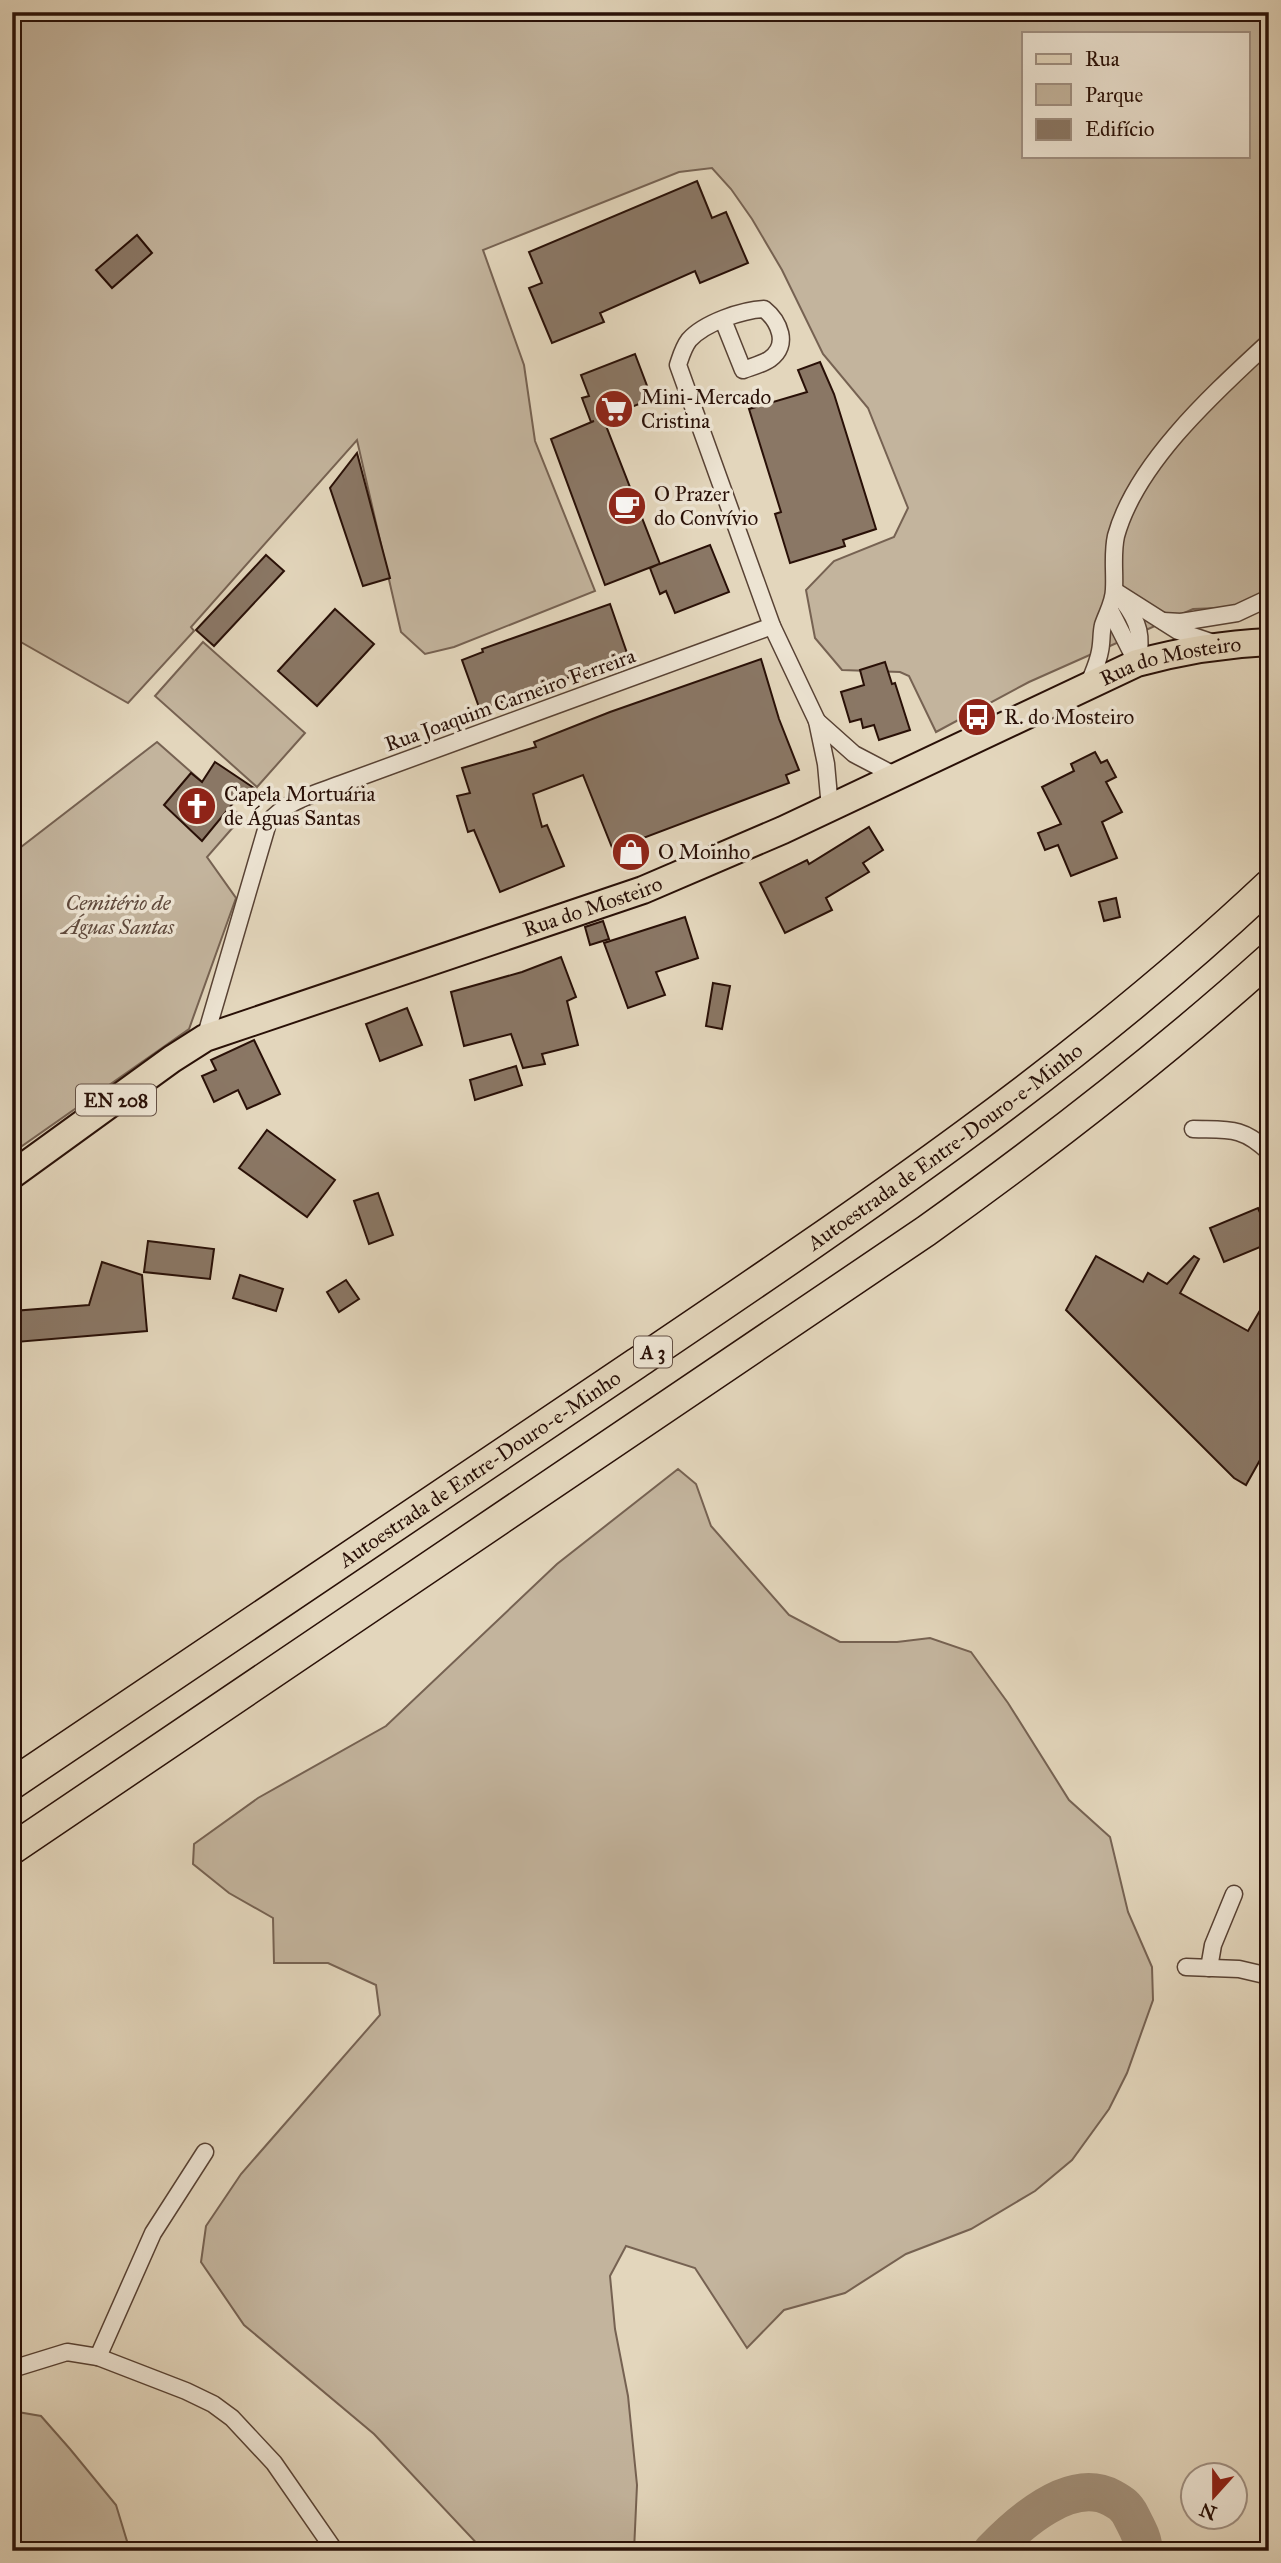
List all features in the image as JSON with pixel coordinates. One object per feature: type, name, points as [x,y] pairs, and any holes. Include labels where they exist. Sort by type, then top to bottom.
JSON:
[{"type":"highway","name":"Autoestrada de Entre-Douro-e-Minho","points":[[12,1784],[794,1257],[936,1158],[1009,1105],[1110,1025],[1269,885]]},
{"type":"highway","name":"A 3","points":[[12,1849],[926,1231],[1046,1144],[1134,1074],[1269,959]]},
{"type":"main road","name":"Rua do Mosteiro","points":[[12,1175],[205,1038],[643,890],[830,808],[1137,663],[1180,651],[1221,644],[1269,642]]},
{"type":"street","points":[[723,320],[695,335],[682,351],[678,365],[772,626],[817,721],[826,764],[830,808]]},
{"type":"street","points":[[1087,686],[1096,666],[1103,626],[1115,591],[1115,539],[1126,506],[1146,472],[1213,394],[1269,342]]},
{"type":"street","points":[[1115,591],[1158,621],[1196,638],[1221,644]]},
{"type":"street","points":[[1115,591],[1133,614],[1140,631],[1141,646],[1137,663]]},
{"type":"street","points":[[1158,621],[1181,622],[1237,613],[1269,598]]},
{"type":"street","points":[[1110,610],[1137,663]]},
{"type":"street","name":"Rua Joaquim Carneiro Ferreira","points":[[205,1038],[268,822],[274,815],[302,799],[772,626]]},
{"type":"street","points":[[817,721],[854,754],[896,776]]},
{"type":"street","points":[[1193,1129],[1233,1130],[1253,1137],[1269,1152]]},
{"type":"street","points":[[1209,1968],[1213,1945],[1234,1894]]},
{"type":"street","points":[[1186,1967],[1239,1969],[1269,1976]]},
{"type":"street","points":[[98,2357],[153,2232],[205,2152]]},
{"type":"street","points":[[12,2369],[67,2352],[98,2357],[213,2404],[232,2418],[274,2463],[335,2551]]},
{"type":"green space","points":[[12,12],[1269,12],[1269,606],[1193,609],[1029,682],[936,732],[909,676],[900,672],[842,670],[815,638],[806,590],[834,561],[894,537],[908,508],[868,408],[823,354],[782,270],[752,219],[712,168],[679,172],[483,250],[524,365],[535,441],[595,591],[454,647],[425,654],[401,632],[357,440],[191,627],[194,631],[128,703],[12,637]]},
{"type":"green space","points":[[203,642],[305,733],[257,787],[155,696]]},
{"type":"green space","name":"Cemitério de Águas Santas","points":[[157,742],[242,817],[207,857],[236,898],[189,1029],[12,1153],[12,854]]},
{"type":"green space","points":[[678,1469],[696,1484],[711,1526],[789,1615],[840,1642],[897,1642],[930,1638],[971,1652],[1008,1703],[1069,1800],[1110,1837],[1128,1912],[1152,1967],[1153,2000],[1127,2073],[1109,2109],[1072,2160],[1035,2191],[971,2229],[906,2254],[845,2293],[784,2310],[747,2348],[695,2268],[626,2246],[610,2276],[615,2329],[628,2396],[637,2485],[634,2551],[484,2551],[374,2434],[244,2325],[201,2262],[206,2226],[241,2174],[380,2015],[376,1985],[328,1963],[274,1963],[273,1918],[229,1893],[193,1864],[194,1844],[258,1798],[386,1726],[557,1564]]},
{"type":"green space","points":[[12,2411],[41,2416],[70,2449],[116,2505],[130,2551],[12,2551]]},
{"type":"building","points":[[697,181],[712,218],[726,212],[748,263],[700,283],[695,271],[600,313],[604,322],[552,343],[529,288],[542,283],[529,252]]},
{"type":"building","points":[[137,235],[152,253],[112,288],[96,270]]},
{"type":"building","points":[[635,354],[652,399],[603,418],[660,564],[710,545],[729,592],[675,613],[666,591],[660,594],[650,568],[659,564],[605,585],[551,439],[594,421],[591,422],[582,398],[589,396],[581,375]]},
{"type":"building","points":[[820,362],[834,394],[876,529],[843,540],[845,546],[790,563],[775,514],[781,512],[749,409],[807,392],[798,370]]},
{"type":"building","points":[[357,453],[390,578],[363,586],[330,488]]},
{"type":"building","points":[[266,555],[284,571],[214,646],[196,630]]},
{"type":"building","points":[[610,604],[628,656],[480,710],[462,660],[483,652],[482,649]]},
{"type":"building","points":[[335,609],[374,644],[317,706],[278,671]]},
{"type":"building","points":[[761,659],[779,719],[799,770],[786,775],[789,783],[643,838],[646,846],[617,860],[583,775],[533,794],[542,827],[547,825],[564,866],[500,892],[474,830],[468,832],[457,796],[470,793],[462,768],[536,747],[534,742],[610,712]]},
{"type":"building","points":[[885,662],[892,684],[895,683],[910,730],[879,740],[874,725],[863,728],[861,719],[850,722],[841,692],[864,685],[860,670]]},
{"type":"building","points":[[1095,752],[1101,763],[1107,760],[1116,777],[1106,782],[1122,812],[1102,822],[1117,858],[1071,876],[1058,845],[1045,850],[1038,833],[1061,824],[1042,787],[1074,771],[1071,764]]},
{"type":"building","name":"Capela Mortuária de Águas Santas","points":[[215,762],[260,792],[251,806],[238,797],[202,841],[164,805],[191,773],[202,782]]},
{"type":"building","points":[[869,827],[883,850],[863,863],[869,872],[826,898],[832,910],[785,933],[760,883],[807,860],[809,864]]},
{"type":"building","points":[[1116,898],[1120,917],[1104,921],[1099,902]]},
{"type":"building","points":[[685,917],[698,958],[656,972],[665,995],[628,1008],[604,943]]},
{"type":"building","points":[[603,921],[609,939],[590,945],[585,927]]},
{"type":"building","points":[[561,957],[576,997],[567,1001],[578,1045],[542,1054],[545,1064],[523,1068],[511,1034],[464,1046],[451,992],[522,972]]},
{"type":"building","points":[[713,983],[730,986],[722,1029],[706,1026]]},
{"type":"building","points":[[407,1008],[422,1045],[380,1061],[366,1024]]},
{"type":"building","points":[[254,1040],[280,1094],[247,1109],[238,1090],[214,1102],[202,1076],[216,1070],[211,1060]]},
{"type":"building","points":[[516,1066],[522,1085],[475,1100],[470,1080]]},
{"type":"building","points":[[267,1130],[335,1180],[307,1217],[239,1168]]},
{"type":"building","points":[[378,1193],[393,1235],[369,1244],[354,1201]]},
{"type":"building","points":[[1258,1208],[1268,1231],[1261,1234],[1265,1245],[1224,1262],[1210,1228]]},
{"type":"building","points":[[148,1241],[214,1249],[210,1279],[144,1272]]},
{"type":"building","points":[[1096,1256],[1143,1282],[1148,1273],[1167,1284],[1194,1256],[1199,1259],[1180,1293],[1248,1331],[1269,1295],[1269,1444],[1246,1485],[1234,1478],[1066,1310]]},
{"type":"building","points":[[102,1262],[142,1275],[147,1331],[16,1342],[13,1311],[89,1305]]},
{"type":"building","points":[[240,1275],[283,1289],[276,1311],[233,1298]]},
{"type":"building","points":[[346,1280],[359,1299],[339,1312],[327,1292]]},
{"type":"waterway","points":[[992,2551],[1031,2516],[1063,2498],[1080,2493],[1096,2493],[1121,2503],[1139,2533],[1144,2551]]},
{"type":"place","name":"Mini-Mercado Cristina","points":[[614,409]]},
{"type":"place","name":"O Prazer do Convívio","points":[[627,506]]},
{"type":"place","name":"R. do Mosteiro","points":[[977,717]]},
{"type":"place","name":"Capela Mortuária de Águas Santas","points":[[197,806]]},
{"type":"place","name":"O Moinho","points":[[631,852]]}]
